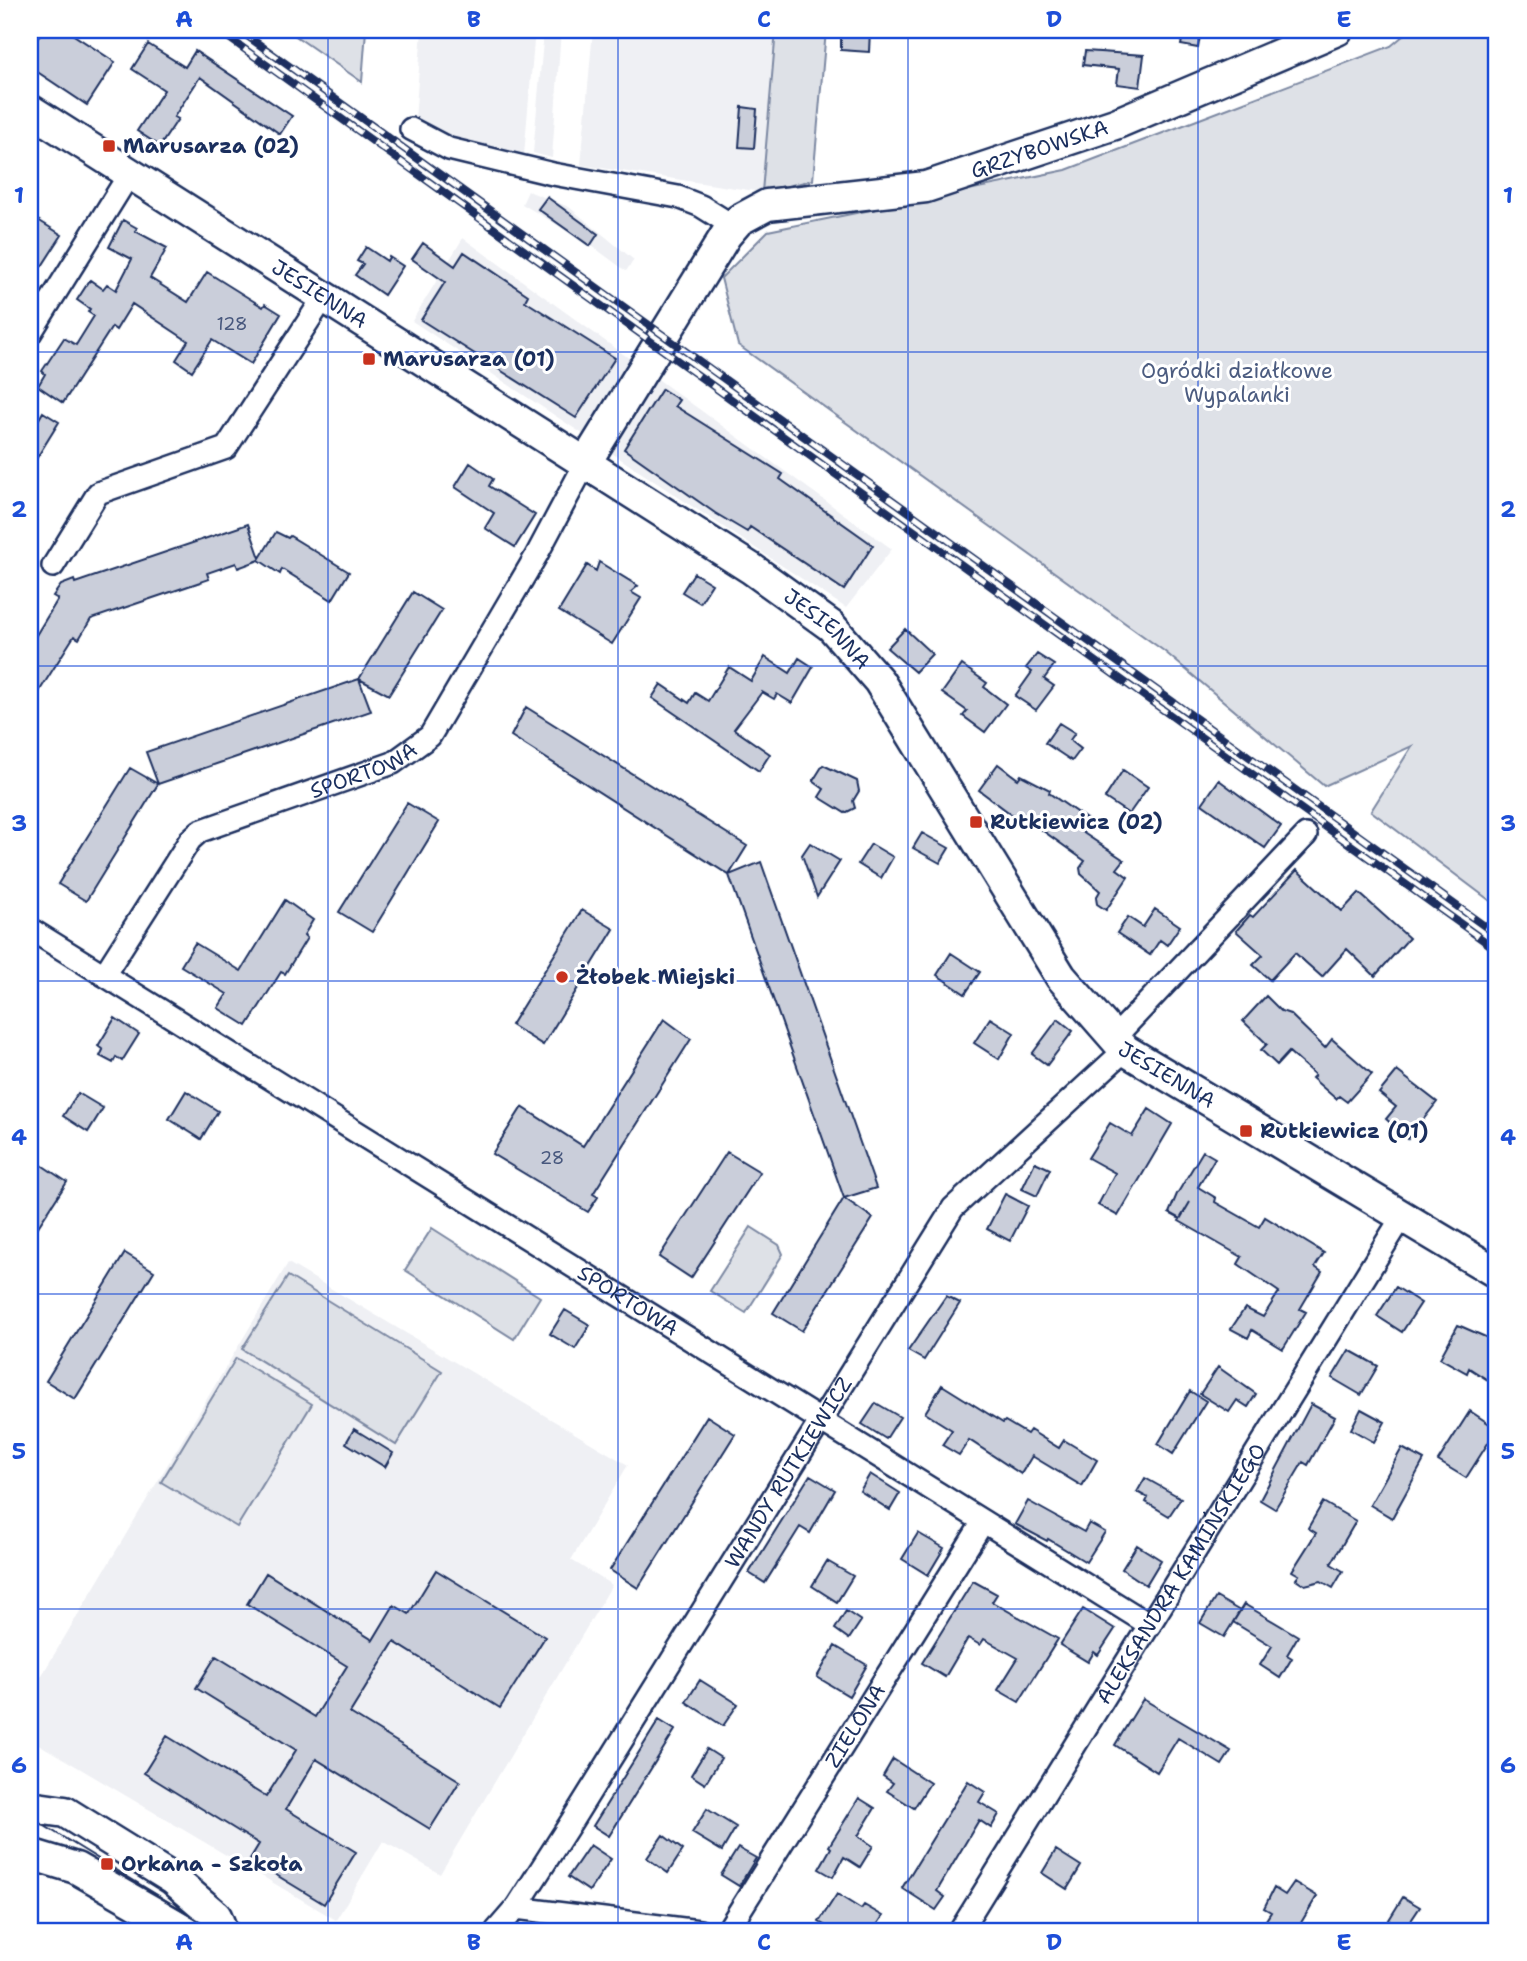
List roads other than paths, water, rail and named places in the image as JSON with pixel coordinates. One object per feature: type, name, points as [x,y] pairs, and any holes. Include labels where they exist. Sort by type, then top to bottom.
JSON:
[{"type":"street","name":"GRZYBOWSKA","points":[[586,462],[733,226],[748,213],[766,205],[926,187],[1115,124],[1337,30]]},
{"type":"street","name":"JESIENNA","points":[[30,110],[586,462],[752,569],[831,626],[879,681],[1061,977],[1119,1044],[1497,1273]]},
{"type":"street","points":[[411,129],[462,152],[553,174],[678,197],[733,226]]},
{"type":"street","points":[[30,334],[130,173]]},
{"type":"street","points":[[53,566],[98,493],[226,448],[324,297]]},
{"type":"street","name":"SPORTOWA","points":[[104,975],[190,840],[200,831],[393,763],[430,736],[537,556],[586,462]]},
{"type":"street","name":"WANDY RUTKIEWICZ","points":[[496,1931],[516,1908],[953,1208],[1119,1044],[1306,835]]},
{"type":"street","name":"SPORTOWA","points":[[30,929],[1150,1625]]},
{"type":"street","name":"ALEKSANDRA KAMIŃSKIEGO","points":[[960,1931],[1402,1217]]},
{"type":"street","name":"ZIELONA","points":[[727,1931],[983,1522]]},
{"type":"street","points":[[30,1807],[65,1812],[173,1879],[216,1916],[222,1931]]},
{"type":"street","points":[[30,1854],[76,1868],[187,1931]]},
{"type":"street","points":[[516,1908],[699,1931]]},
{"type":"tram line","points":[[30,1817],[216,1931]]},
{"type":"railway","points":[[218,30],[1497,950]]},
{"type":"railway","points":[[239,30],[1497,935]]},
{"type":"place","name":"Marusarza (02)","points":[[109,146]]},
{"type":"place","name":"Marusarza (01)","points":[[369,359]]},
{"type":"place","name":"Rutkiewicz (02)","points":[[976,822]]},
{"type":"place","name":"Żłobek Miejski","points":[[562,977]]},
{"type":"place","name":"Rutkiewicz (01)","points":[[1246,1131]]},
{"type":"place","name":"Orkana - Szkoła","points":[[107,1864]]},
{"type":"park label","name":"Ogródki działkowe Wypalanki","points":[[1237,383]]}]
